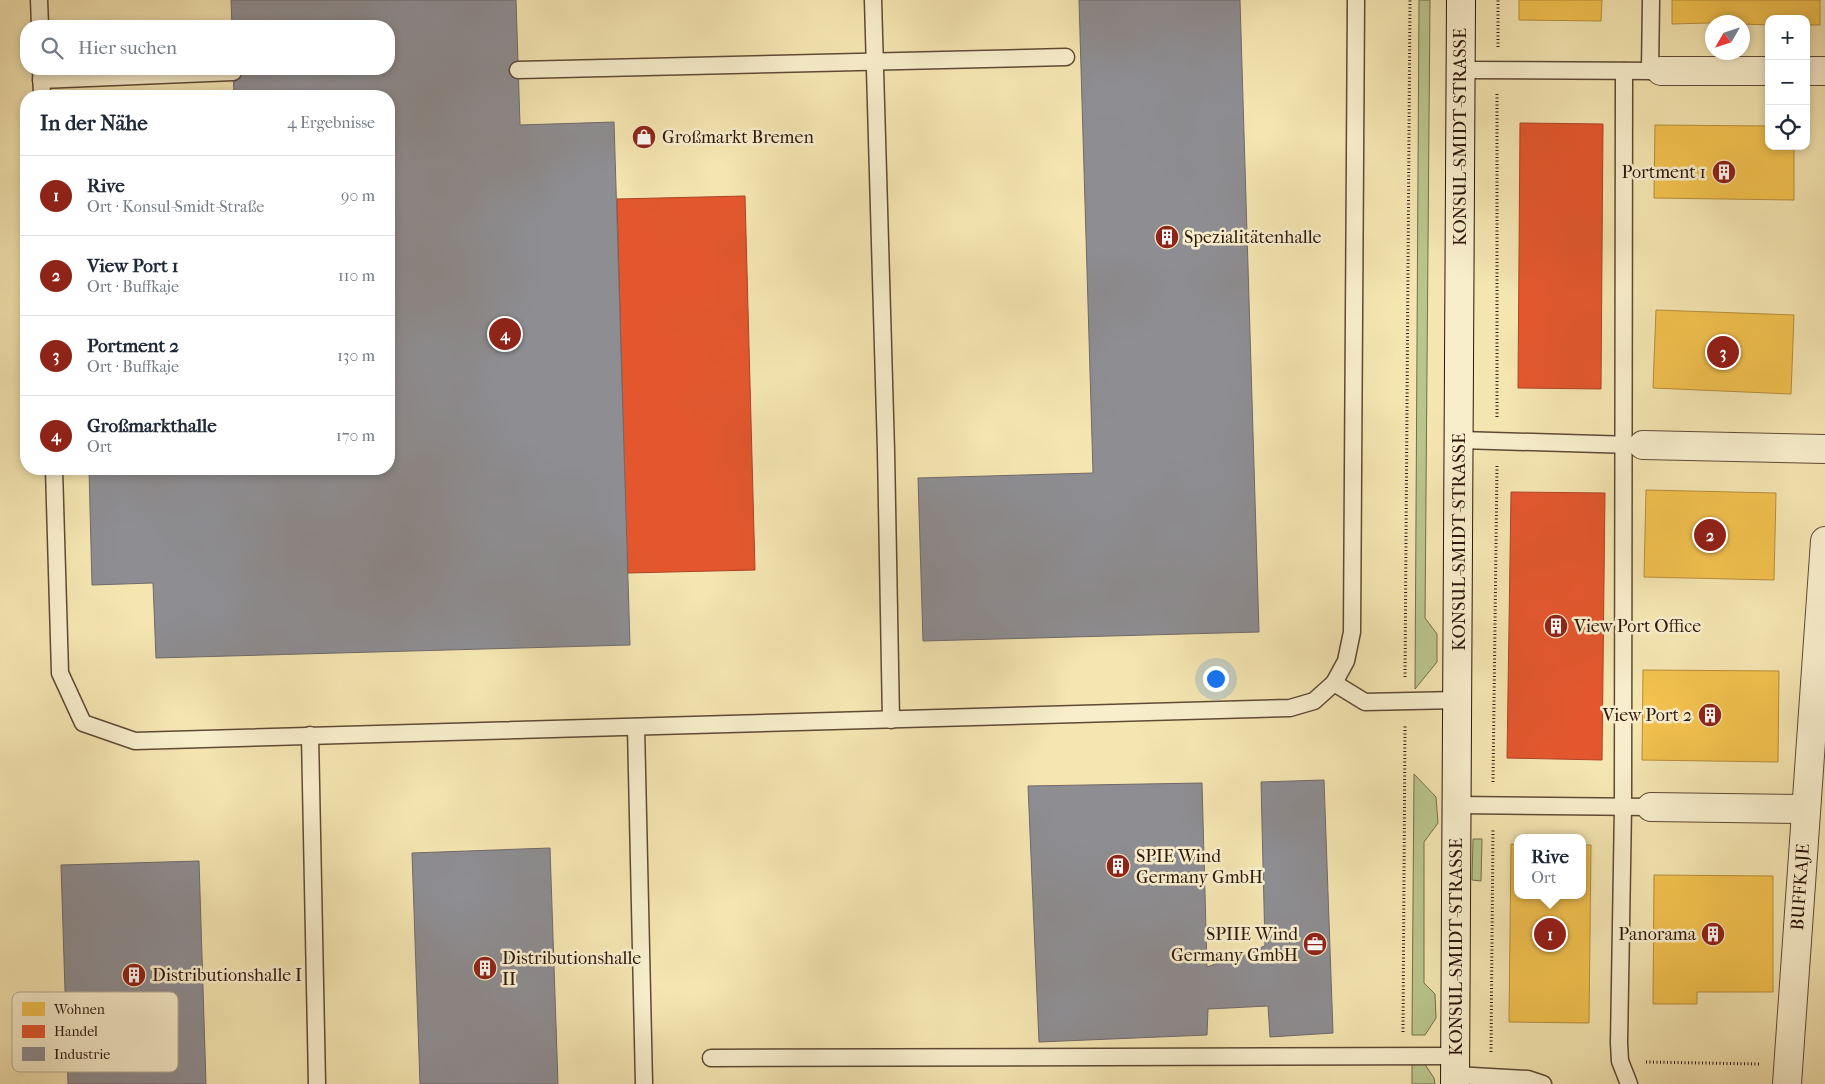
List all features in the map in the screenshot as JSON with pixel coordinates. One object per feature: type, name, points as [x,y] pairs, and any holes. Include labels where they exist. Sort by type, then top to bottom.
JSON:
[{"type":"street","name":"KONSUL-SMIDT-STRASSE","points":[[1455,1072],[1461,0]]},
{"type":"street","points":[[1656,71],[1765,71]]},
{"type":"street","points":[[1810,71],[1825,71]]},
{"type":"street","points":[[1633,444],[1825,449]]},
{"type":"street","name":"BUFFKAJE","points":[[1787,1074],[1825,541]]},
{"type":"street","points":[[1651,807],[1805,809]]},
{"type":"lane","points":[[39,0],[40,20]]},
{"type":"lane","points":[[873,0],[886,451],[891,720]]},
{"type":"lane","points":[[54,475],[60,673],[83,723],[135,741],[1290,708],[1314,701],[1334,683],[1346,660],[1352,632],[1356,0]]},
{"type":"lane","points":[[1460,70],[1656,71],[1651,0]]},
{"type":"lane","points":[[518,70],[1066,57]]},
{"type":"lane","points":[[1624,71],[1633,444],[1623,807],[1619,1043],[1620,1061],[1629,1084]]},
{"type":"lane","points":[[41,75],[42,90]]},
{"type":"lane","points":[[1460,440],[1633,444]]},
{"type":"lane","points":[[1334,683],[1365,702],[1457,700]]},
{"type":"lane","points":[[636,727],[644,1084]]},
{"type":"lane","points":[[310,735],[318,1084]]},
{"type":"lane","points":[[1457,805],[1651,807]]},
{"type":"lane","points":[[711,1058],[1402,1056],[1455,1072],[1528,1079],[1543,1084]]},
{"type":"path","points":[[1402,1056],[1410,0]]},
{"type":"path","points":[[1490,1076],[1497,441],[1498,0]]},
{"type":"path","points":[[1662,1063],[1787,1074]]},
{"type":"green space","points":[[1419,0],[1430,0],[1425,618],[1437,634],[1437,662],[1415,689]]},
{"type":"green space","points":[[1414,774],[1436,797],[1438,823],[1424,842],[1424,983],[1435,994],[1436,1018],[1425,1035],[1412,1035]]},
{"type":"green space","points":[[1473,839],[1482,839],[1481,881],[1472,880]]},
{"type":"green space","points":[[1412,1062],[1424,1063],[1434,1078],[1435,1084],[1412,1084]]},
{"type":"building: Wohnen","points":[[1519,0],[1602,0],[1601,21],[1519,20]]},
{"type":"building: Wohnen","points":[[1672,0],[1820,0],[1820,25],[1810,25],[1810,15],[1765,15],[1765,25],[1750,24],[1750,15],[1705,15],[1705,23],[1672,24]]},
{"type":"building: Wohnen","name":"Portment 1","points":[[1655,125],[1765,126],[1765,150],[1794,150],[1794,200],[1654,198]]},
{"type":"building: Wohnen","points":[[1656,310],[1794,315],[1791,394],[1653,388]]},
{"type":"building: Wohnen","points":[[1646,490],[1776,493],[1774,580],[1644,577]]},
{"type":"building: Wohnen","name":"View Port 2","points":[[1643,670],[1779,671],[1778,762],[1642,760]]},
{"type":"building: Wohnen","points":[[1511,844],[1514,844],[1514,899],[1586,899],[1586,845],[1591,845],[1589,1023],[1509,1022]]},
{"type":"building: Wohnen","name":"Panorama","points":[[1654,875],[1773,876],[1773,992],[1697,992],[1697,1004],[1653,1004]]},
{"type":"building: Handel","points":[[1520,123],[1603,124],[1601,389],[1518,388]]},
{"type":"building: Handel","points":[[745,196],[755,570],[627,573],[617,199]]},
{"type":"building: Handel","name":"View Port Office","points":[[1511,492],[1605,493],[1602,760],[1507,758]]},
{"type":"building: Industrie","points":[[231,0],[516,0],[520,125],[614,122],[630,645],[156,658],[153,583],[92,585],[89,475],[395,475],[395,90],[234,90],[233,75],[395,75],[395,20],[232,20]]},
{"type":"building: Industrie","name":"Spezialitätenhalle","points":[[1079,0],[1240,0],[1259,632],[923,641],[918,478],[1093,473]]},
{"type":"building: Industrie","name":"SPIE Wind Germany GmbH","points":[[1324,780],[1333,1033],[1270,1037],[1268,1006],[1208,1009],[1207,1035],[1039,1042],[1028,786],[1202,783],[1207,967],[1265,946],[1261,782]]},
{"type":"building: Industrie","name":"Distributionshalle II","points":[[550,848],[558,1084],[420,1084],[412,853]]},
{"type":"building: Industrie","name":"Distributionshalle I","points":[[199,861],[206,1084],[68,1084],[68,1072],[178,1072],[178,992],[65,992],[61,865]]},
{"type":"place","name":"Großmarkt Bremen","points":[[644,137]]},
{"type":"place","name":"Portment 1","points":[[1724,172]]},
{"type":"place","name":"Spezialitätenhalle","points":[[1167,237]]},
{"type":"place","name":"Großmarkthalle","points":[[505,334]]},
{"type":"place","name":"Portment 2","points":[[1723,352]]},
{"type":"place","name":"View Port 1","points":[[1710,535]]},
{"type":"place","name":"View Port Office","points":[[1556,626]]},
{"type":"place","name":"View Port 2","points":[[1710,715]]},
{"type":"place","name":"SPIE Wind Germany GmbH","points":[[1118,866]]},
{"type":"place","name":"Rive","points":[[1550,934]]},
{"type":"place","name":"Panorama","points":[[1713,934]]},
{"type":"place","name":"SPIIE Wind Germany GmbH","points":[[1315,944]]},
{"type":"place","name":"Distributionshalle II","points":[[485,968]]},
{"type":"place","name":"Distributionshalle I","points":[[134,975]]}]
